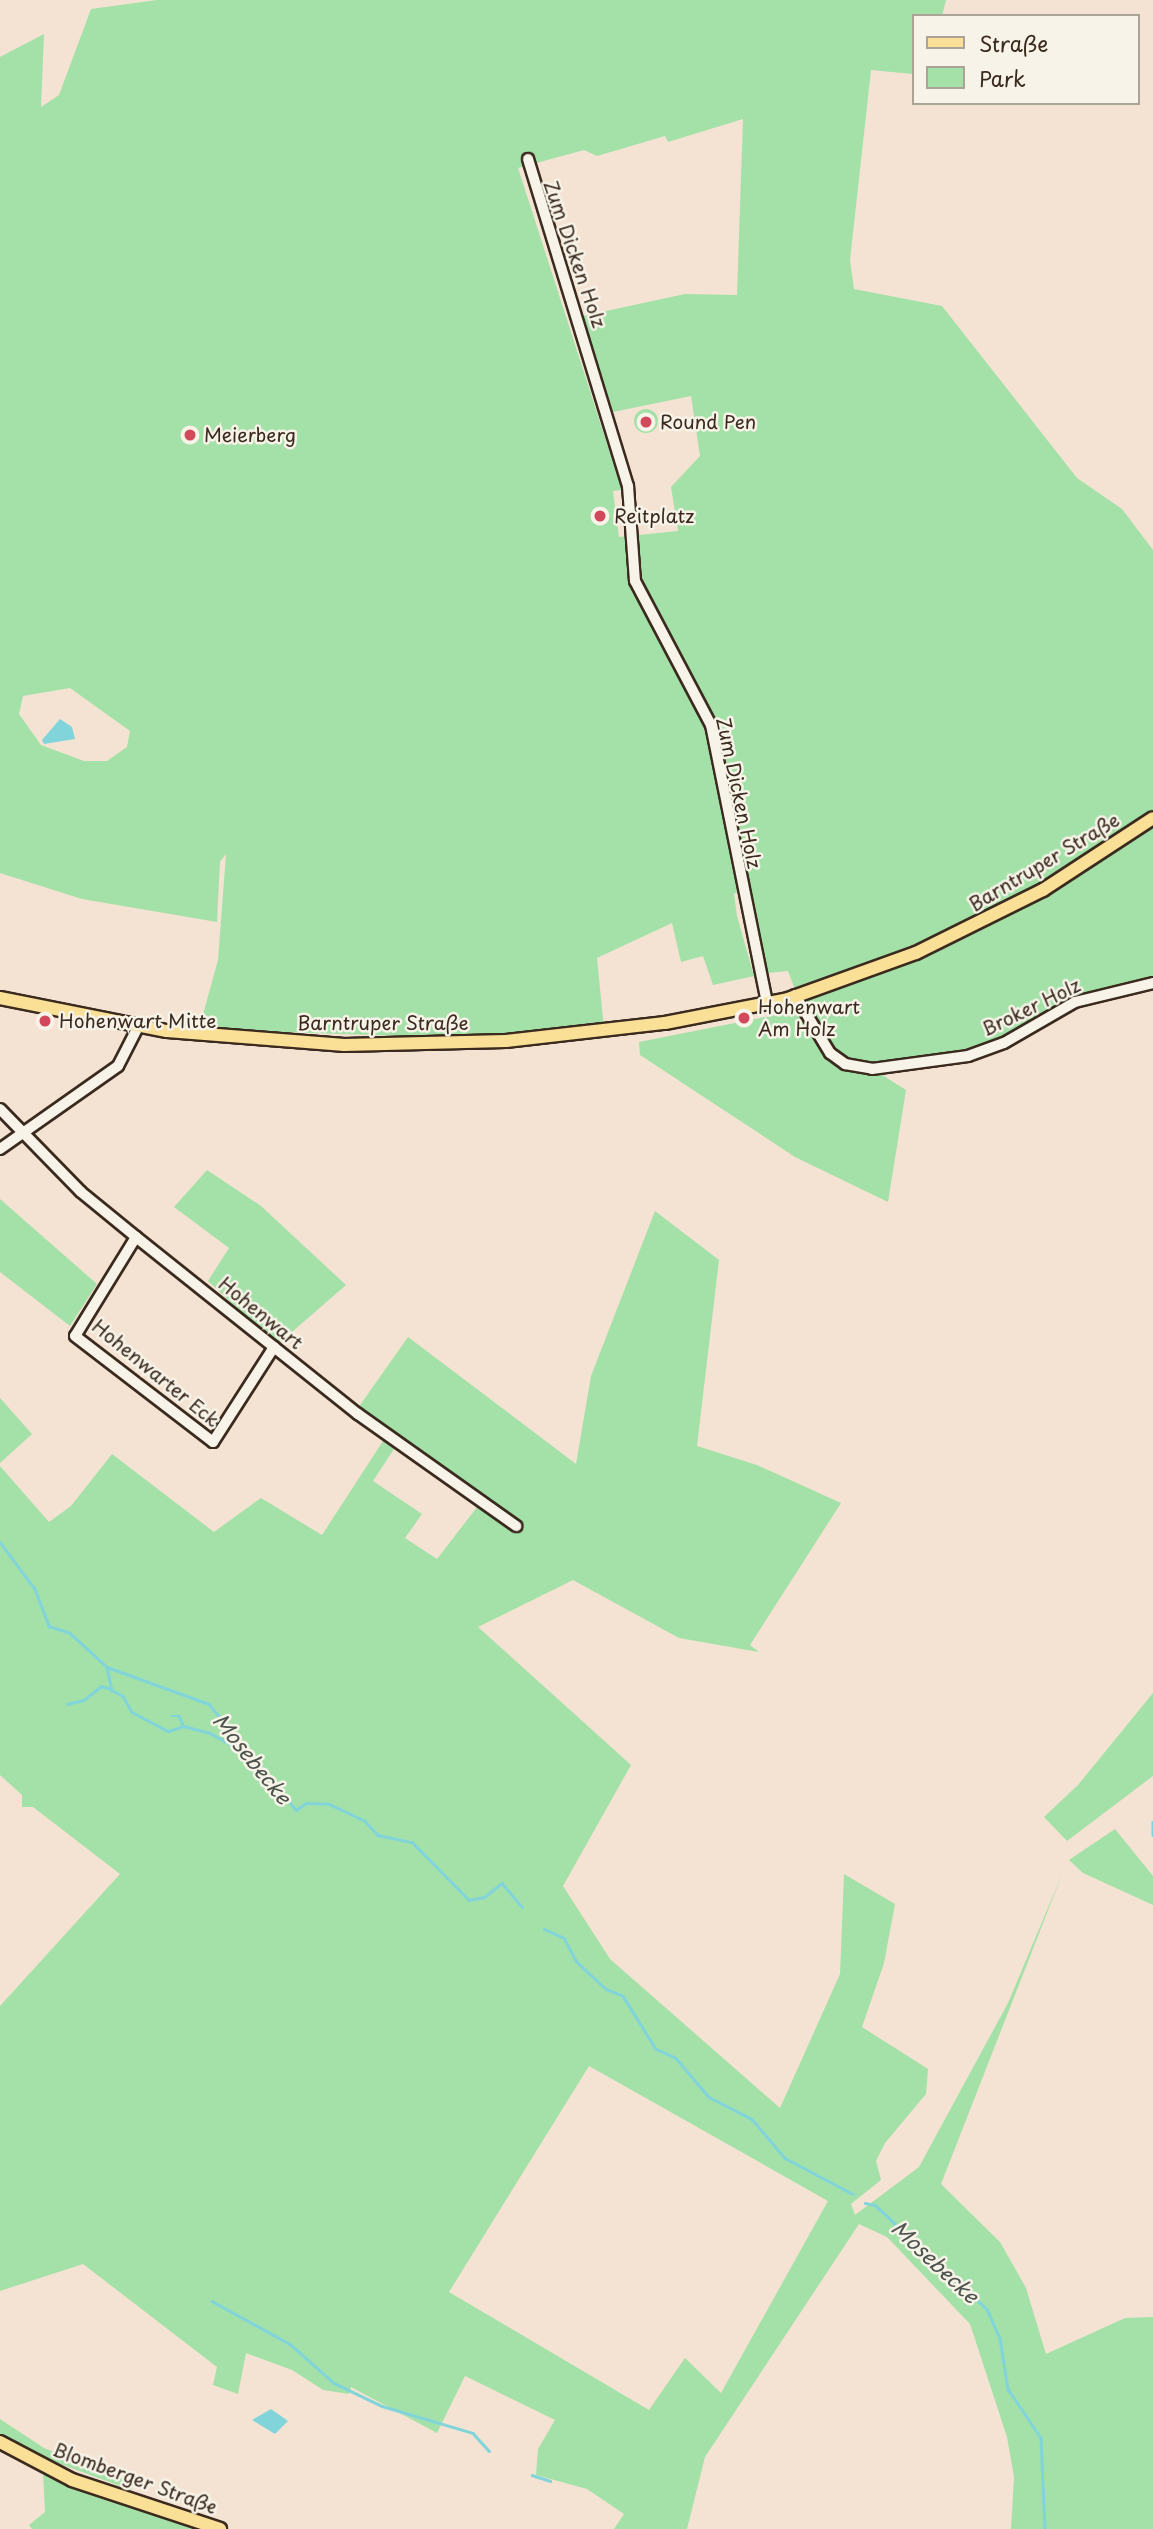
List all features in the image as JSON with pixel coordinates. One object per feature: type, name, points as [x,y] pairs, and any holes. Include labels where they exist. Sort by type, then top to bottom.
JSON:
[{"type":"main road","name":"Barntruper Straße","points":[[0,998],[138,1027],[301,1043],[461,1044],[604,1032],[767,1003],[883,966],[981,923],[1153,818]]},
{"type":"main road","name":"Blomberger Straße","points":[[0,2442],[72,2480],[220,2529]]},
{"type":"street","name":"Zum Dicken Holz","points":[[528,159],[628,486],[635,581],[711,725],[767,1003]]},
{"type":"street","name":"Broker Holz","points":[[795,995],[830,1053],[845,1064],[872,1069],[968,1056],[1004,1043],[1075,1002],[1153,983]]},
{"type":"street","points":[[0,1149],[117,1066],[128,1055],[138,1027]]},
{"type":"street","name":"Hohenwart","points":[[0,1109],[81,1192],[136,1237],[274,1348],[516,1526]]},
{"type":"street","name":"Hohenwarter Eck","points":[[136,1237],[75,1336],[213,1442],[274,1348]]},
{"type":"green space","points":[[157,0],[946,0],[942,14],[912,14],[912,74],[871,70],[850,260],[854,289],[942,306],[1077,478],[1122,509],[1153,550],[1153,981],[1097,992],[986,1049],[873,1067],[835,1055],[801,1005],[788,971],[756,974],[739,891],[734,894],[737,916],[754,976],[713,985],[703,956],[681,962],[672,923],[597,958],[604,1029],[431,1037],[199,1029],[218,960],[226,854],[220,862],[217,922],[82,899],[0,873],[0,57],[44,34],[41,107],[59,95],[91,9]],"holes":[[[743,119],[737,295],[685,294],[583,316],[613,412],[691,396],[700,456],[671,487],[678,531],[619,537],[613,491],[622,490],[518,168],[584,150],[597,156],[665,136],[668,142]],[[70,688],[130,731],[127,747],[107,761],[84,761],[41,745],[19,714],[23,696]]]},
{"type":"green space","name":"Round Pen","points":[[646,409],[657,416],[658,421],[651,432],[646,433],[635,426],[634,421],[641,410]]},
{"type":"green space","points":[[796,1011],[826,1052],[876,1071],[906,1090],[888,1202],[795,1157],[640,1055],[639,1042]]},
{"type":"green space","points":[[207,1170],[261,1206],[346,1285],[277,1345],[208,1281],[229,1248],[174,1207]]},
{"type":"green space","points":[[0,1199],[97,1284],[70,1326],[0,1272]]},
{"type":"green space","points":[[655,1211],[719,1260],[697,1446],[757,1465],[841,1503],[750,1645],[759,1652],[679,1638],[573,1580],[478,1627],[631,1765],[563,1886],[610,1959],[780,2108],[840,1974],[844,1874],[895,1904],[884,1963],[862,2027],[928,2069],[926,2094],[885,2143],[876,2161],[881,2180],[851,2204],[855,2215],[919,2167],[1008,2003],[1063,1872],[941,2184],[1000,2242],[1026,2288],[1046,2354],[1125,2318],[1153,2317],[1153,2529],[1011,2529],[1014,2477],[1007,2437],[970,2324],[887,2237],[859,2224],[705,2457],[687,2529],[614,2529],[624,2514],[587,2489],[536,2475],[538,2449],[555,2420],[465,2376],[437,2433],[351,2387],[349,2394],[323,2390],[292,2370],[246,2353],[238,2394],[213,2385],[217,2367],[83,2264],[0,2291],[0,2006],[120,1874],[33,1807],[22,1807],[22,1795],[0,1775],[0,1466],[49,1522],[71,1506],[112,1454],[214,1532],[261,1498],[322,1535],[385,1438],[396,1446],[373,1481],[422,1514],[405,1538],[437,1559],[481,1502],[453,1475],[358,1408],[408,1337],[576,1464],[591,1376]],"holes":[[[589,2066],[828,2201],[721,2393],[685,2358],[649,2410],[449,2292]]]},
{"type":"green space","points":[[0,1398],[32,1434],[0,1463]]},
{"type":"green space","points":[[1153,1693],[1153,1776],[1067,1841],[1044,1817],[1078,1785]]},
{"type":"green space","points":[[1115,1829],[1153,1876],[1153,1905],[1083,1873],[1069,1860]]},
{"type":"green space","points":[[0,2419],[44,2448],[135,2484],[131,2490],[47,2459],[0,2434]]},
{"type":"green space","points":[[43,2473],[194,2529],[32,2529],[29,2525],[45,2512]]},
{"type":"water","points":[[60,719],[72,727],[75,739],[44,744],[42,740]]},
{"type":"water","points":[[271,2409],[288,2421],[275,2434],[252,2420]]},
{"type":"waterway","name":"Mosebecke","points":[[0,1542],[35,1589],[49,1626],[70,1633],[107,1667],[209,1704],[296,1810],[306,1803],[329,1804],[364,1820],[378,1835],[412,1842],[469,1900],[484,1897],[502,1883],[522,1907]]},
{"type":"waterway","points":[[107,1667],[112,1690],[123,1696],[132,1712],[168,1731],[184,1726],[210,1733],[244,1752]]},
{"type":"waterway","points":[[67,1704],[84,1700],[101,1686],[111,1689]]},
{"type":"waterway","points":[[171,1716],[179,1716],[183,1725]]},
{"type":"waterway","points":[[1153,1822],[1153,1835]]},
{"type":"waterway","name":"Mosebecke","points":[[544,1929],[564,1938],[576,1961],[606,1989],[623,1996],[656,2049],[676,2058],[709,2097],[752,2119],[785,2158],[853,2194]]},
{"type":"waterway","name":"Mosebecke","points":[[865,2203],[875,2205],[987,2309],[1000,2338],[1008,2389],[1041,2438],[1045,2529]]},
{"type":"waterway","points":[[212,2301],[290,2344],[334,2383],[382,2406],[473,2433],[489,2451]]},
{"type":"waterway","points":[[532,2475],[550,2481]]},
{"type":"place","name":"Round Pen","points":[[646,422]]},
{"type":"place","name":"Meierberg","points":[[190,435]]},
{"type":"place","name":"Reitplatz","points":[[600,516]]},
{"type":"place","name":"Hohenwart Am Holz","points":[[744,1018]]},
{"type":"place","name":"Hohenwart Mitte","points":[[45,1021]]}]
